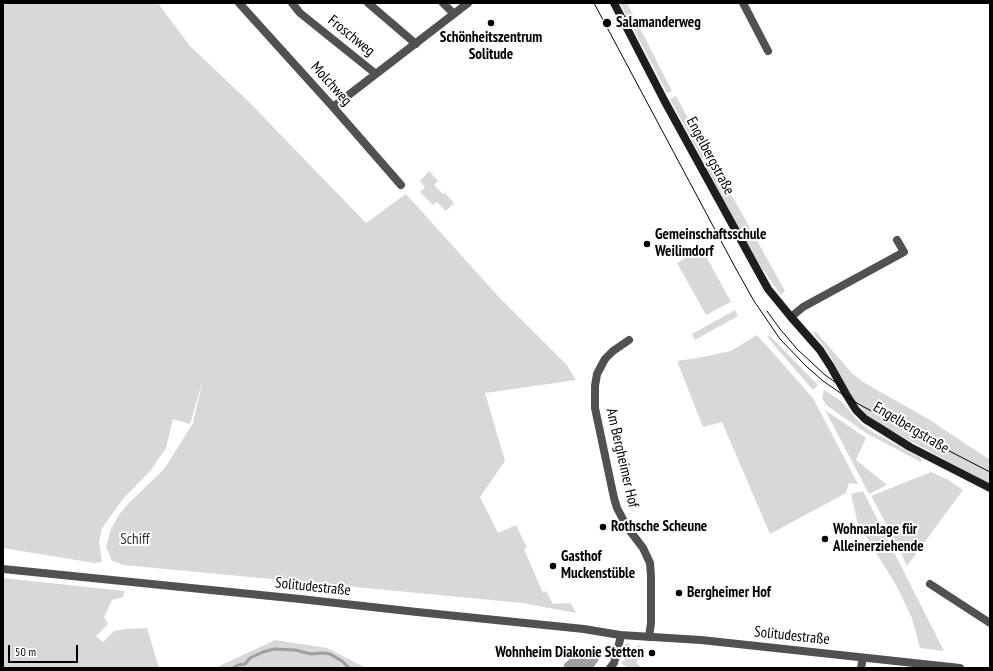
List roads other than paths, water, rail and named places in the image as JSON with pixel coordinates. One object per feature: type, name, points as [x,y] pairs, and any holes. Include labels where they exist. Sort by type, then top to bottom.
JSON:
[{"type":"main road","name":"Engelbergstraße","points":[[614,3],[664,100],[768,289],[820,350],[856,410],[865,419],[910,447],[990,488]]},
{"type":"street","name":"Molchweg","points":[[239,3],[334,107],[401,185]]},
{"type":"street","name":"Froschweg","points":[[292,3],[300,13],[376,74]]},
{"type":"street","points":[[368,3],[416,44]]},
{"type":"street","points":[[443,3],[454,14]]},
{"type":"street","points":[[334,107],[468,3]]},
{"type":"street","points":[[743,3],[768,51]]},
{"type":"street","points":[[791,317],[803,307],[904,252],[897,240]]},
{"type":"street","name":"Am Bergheimer Hof","points":[[629,340],[613,351],[597,374],[595,386],[595,408],[617,508],[627,527],[643,548],[650,563],[651,625],[649,637]]},
{"type":"street","name":"Solitudestraße","points":[[3,569],[300,599],[620,635],[701,640],[960,668]]},
{"type":"street","points":[[930,584],[990,623]]},
{"type":"street","points":[[610,668],[614,663],[620,635]]},
{"type":"street","points":[[861,668],[863,658]]},
{"type":"waterway","points":[[233,668],[238,665],[245,664],[250,658],[274,649],[295,650],[311,654],[330,654],[342,661],[349,668]]},
{"type":"tram line","points":[[594,3],[736,269],[754,301],[780,339],[806,366],[823,381],[842,394],[862,406],[990,472]]},
{"type":"tram line","points":[[767,311],[797,349],[825,375],[842,387]]},
{"type":"place","name":"Schönheitszentrum Solitude","points":[[491,23]]},
{"type":"place","name":"Salamanderweg","points":[[607,23]]},
{"type":"place","name":"Gemeinschaftsschule Weilimdorf","points":[[647,244]]},
{"type":"place","name":"Rothsche Scheune","points":[[603,527]]},
{"type":"place","name":"Wohnanlage für Alleinerziehende","points":[[825,539]]},
{"type":"place","name":"Gasthof Muckenstüble","points":[[553,566]]},
{"type":"place","name":"Bergheimer Hof","points":[[679,593]]},
{"type":"place","name":"Wohnheim Diakonie Stetten","points":[[652,653]]},
{"type":"park label","name":"Schiff","points":[[135,540]]}]
